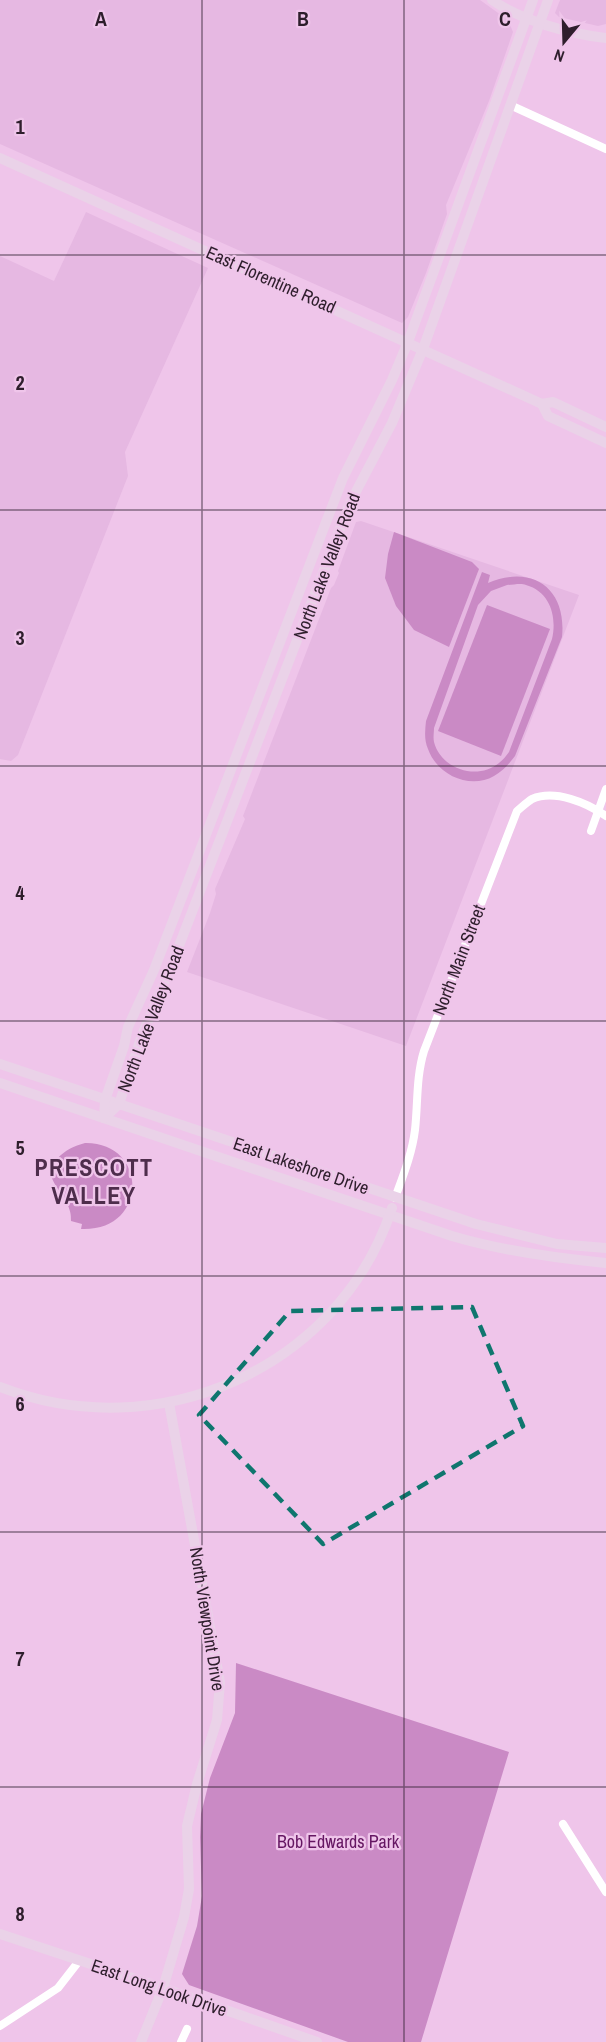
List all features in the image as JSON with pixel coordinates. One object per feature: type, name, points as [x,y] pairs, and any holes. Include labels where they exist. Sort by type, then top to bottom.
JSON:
[{"type":"street","points":[[492,0],[509,11],[540,22],[584,35],[606,38]]},
{"type":"street","name":"North Lake Valley Road","points":[[104,1118],[105,1100],[124,1046],[128,1027],[154,970],[344,478],[408,342],[533,0]]},
{"type":"street","name":"North Lake Valley Road","points":[[104,1118],[119,1104],[142,1035],[170,969],[350,503],[392,423],[423,349],[548,0]]},
{"type":"street","points":[[510,105],[606,149]]},
{"type":"street","name":"East Florentine Road","points":[[0,158],[542,404],[554,402],[606,427]]},
{"type":"street","name":"East Florentine Road","points":[[542,404],[548,416],[606,443]]},
{"type":"street","points":[[591,831],[606,789]]},
{"type":"street","name":"North Main Street","points":[[395,1198],[410,1155],[418,1070],[517,811],[533,799],[550,796],[570,799],[598,810],[606,816]]},
{"type":"street","name":"East Lakeshore Drive","points":[[0,1064],[476,1224],[557,1244],[606,1248]]},
{"type":"street","name":"East Lakeshore Drive","points":[[0,1083],[473,1242],[555,1258],[606,1263]]},
{"type":"street","points":[[0,1387],[27,1397],[79,1407],[126,1408],[169,1403],[207,1393],[248,1376],[298,1343],[326,1318],[352,1288],[371,1255],[395,1198]]},
{"type":"street","points":[[555,1258],[557,1244]]},
{"type":"street","name":"North Viewpoint Drive","points":[[141,2042],[163,1988],[184,1917],[189,1889],[187,1826],[197,1784],[217,1720],[220,1682],[169,1403]]},
{"type":"street","points":[[563,1824],[606,1892]]},
{"type":"street","name":"East Long Look Drive","points":[[0,1934],[163,1988],[298,2039],[317,2042]]},
{"type":"street","points":[[0,2026],[58,1988],[79,1961]]},
{"type":"street","points":[[181,2042],[187,2029]]},
{"type":"highlighted area","points":[[472,1307],[523,1426],[323,1544],[199,1415],[290,1311]]},
{"type":"shaded area","points":[[0,0],[480,0],[508,20],[513,32],[489,101],[446,205],[447,214],[408,317],[402,323],[0,144]]},
{"type":"shaded area","points":[[560,0],[606,0],[606,24],[598,26],[559,17],[555,13]]},
{"type":"shaded area","points":[[86,212],[208,268],[125,452],[128,476],[18,755],[11,761],[0,759],[0,256],[54,281]]},
{"type":"shaded area","points":[[361,521],[579,595],[406,1046],[187,972],[210,913],[216,894],[215,889],[245,819],[243,816],[331,588],[339,573],[356,522]]},
{"type":"green space","points":[[394,532],[472,562],[479,569],[449,647],[414,630],[396,606],[385,578]]},
{"type":"green space","points":[[482,572],[490,575],[488,583],[504,578],[519,577],[543,584],[559,605],[562,637],[515,756],[510,762],[503,770],[485,780],[455,778],[432,758],[426,742],[426,721]],"holes":[[[507,585],[526,585],[534,588],[547,600],[553,615],[552,639],[509,752],[500,762],[490,768],[481,771],[461,769],[444,759],[438,751],[434,740],[434,728],[478,605],[491,591]]]},
{"type":"green space","points":[[487,605],[550,629],[501,756],[438,731]]},
{"type":"green space","points":[[85,1143],[106,1147],[121,1156],[130,1171],[132,1187],[129,1203],[119,1217],[103,1226],[81,1229],[82,1224],[71,1221],[67,1204],[51,1174],[52,1167],[60,1156]]},
{"type":"green space","name":"Bob Edwards Park","points":[[236,1663],[509,1752],[421,2042],[348,2042],[189,1985],[182,1974],[197,1926],[202,1896],[201,1814],[210,1778],[235,1713]]},
{"type":"district","name":"PRESCOTT VALLEY","points":[[94,1182]]}]
